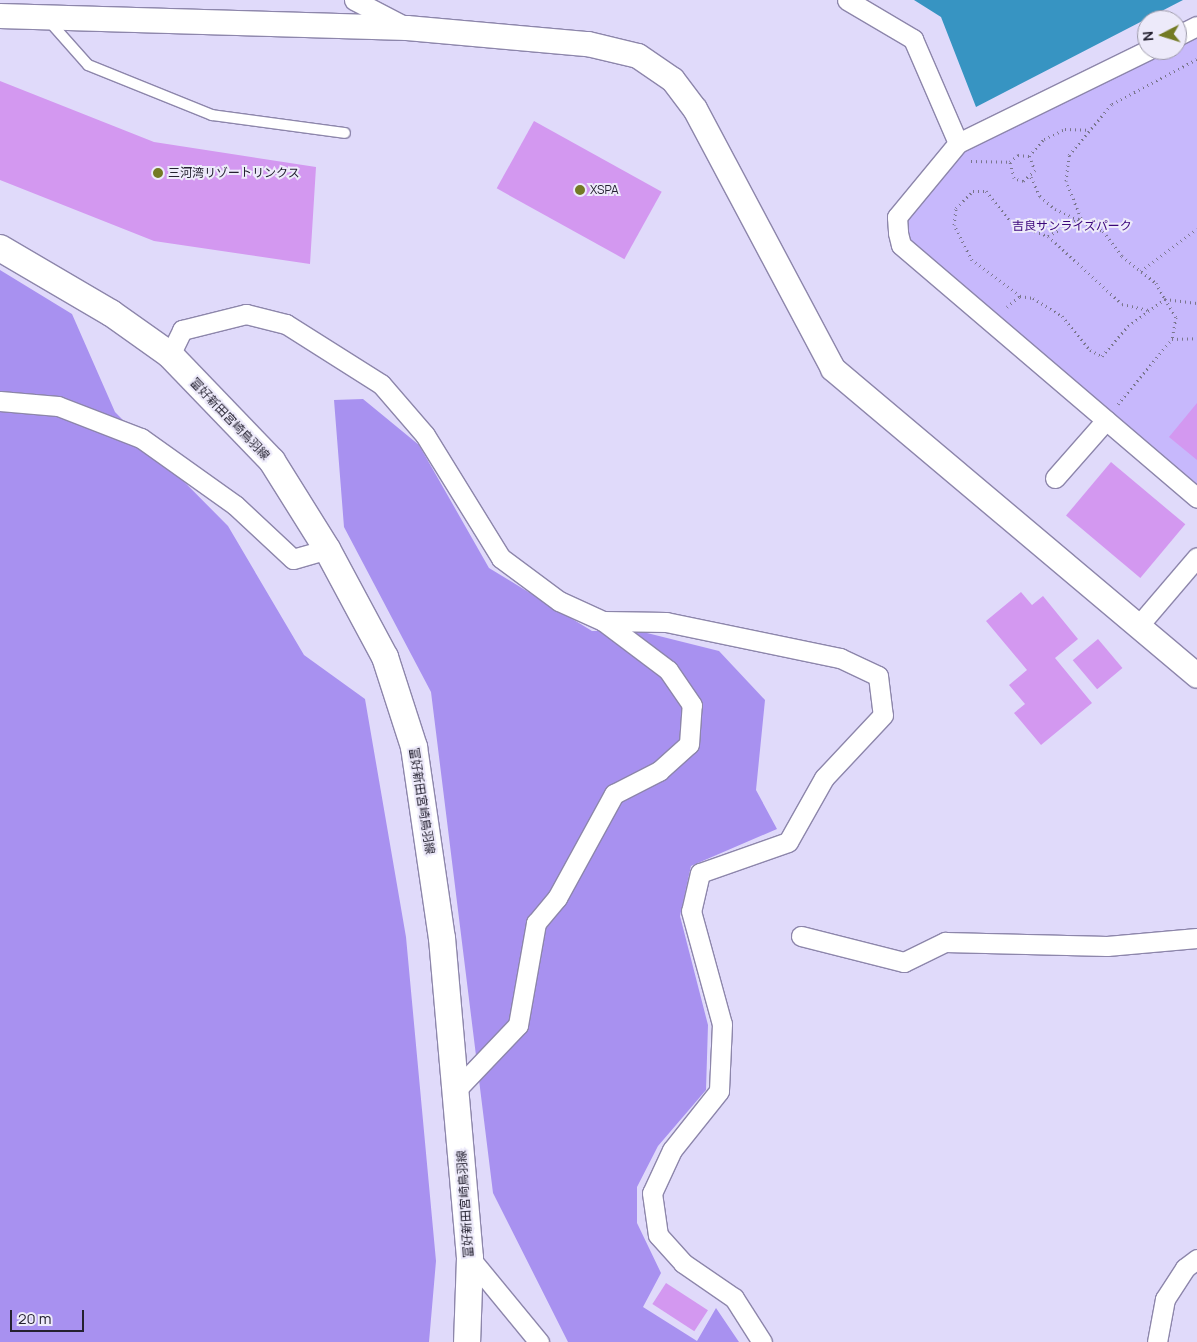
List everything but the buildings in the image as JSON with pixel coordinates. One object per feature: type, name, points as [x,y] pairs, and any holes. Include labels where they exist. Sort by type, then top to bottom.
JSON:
[{"type":"main road","name":"富好新田宮崎鳥羽線","points":[[0,248],[111,313],[170,355],[272,461],[328,549],[385,657],[414,747],[442,938],[470,1258],[467,1342]]},
{"type":"street","points":[[354,0],[407,28]]},
{"type":"street","points":[[847,0],[913,39],[958,143]]},
{"type":"street","points":[[0,16],[49,21],[407,28],[588,44],[638,56],[673,80],[695,109],[833,369],[1197,675]]},
{"type":"street","points":[[1137,55],[958,143],[897,217],[901,245],[1110,414],[1197,498]]},
{"type":"street","points":[[170,355],[182,330],[246,314],[286,324],[381,384],[425,435],[501,558],[559,602],[603,621],[668,670],[692,704],[689,744],[659,771],[614,794],[557,898],[536,924],[518,1024],[456,1090]]},
{"type":"street","points":[[0,401],[58,406],[141,438],[235,505],[293,559],[328,549]]},
{"type":"street","points":[[1055,478],[1110,414]]},
{"type":"street","points":[[1139,625],[1197,557]]},
{"type":"street","points":[[603,621],[666,622],[840,658],[878,676],[883,716],[824,778],[788,842],[700,873],[691,911],[722,1024],[719,1091],[672,1150],[652,1193],[658,1235],[683,1263],[734,1298],[762,1342]]},
{"type":"street","points":[[802,936],[904,962],[945,942],[1107,946],[1197,938]]},
{"type":"street","points":[[470,1258],[539,1342]]},
{"type":"street","points":[[1158,1342],[1165,1299],[1185,1268],[1197,1259]]},
{"type":"lane","points":[[49,21],[88,65],[212,115],[345,133]]},
{"type":"path","points":[[1081,218],[1066,181],[1069,155],[1088,130],[1131,91],[1197,59]]},
{"type":"path","points":[[1029,156],[1044,139],[1065,129],[1088,130]]},
{"type":"path","points":[[965,161],[1010,162],[1018,155],[1029,156]]},
{"type":"path","points":[[1029,156],[1035,170],[1031,177]]},
{"type":"path","points":[[1010,162],[1014,178],[1031,177]]},
{"type":"path","points":[[1031,177],[1040,196],[1055,209],[1081,218],[1103,231],[1122,256],[1141,271],[1165,298],[1176,317],[1172,339],[1110,414]]},
{"type":"path","points":[[1150,310],[1122,304],[1048,236],[1011,222],[986,191],[972,191],[956,208],[954,225],[972,260],[1020,296],[1033,298],[1062,316],[1090,350],[1102,356],[1165,298],[1197,303]]},
{"type":"path","points":[[1048,236],[1081,218]]},
{"type":"path","points":[[1141,271],[1197,229]]},
{"type":"path","points":[[1002,312],[1020,296]]},
{"type":"path","points":[[1172,339],[1197,338]]},
{"type":"green space","name":"吉良サンライズパーク","points":[[1197,26],[1197,498],[898,233],[958,143],[1137,55],[1137,60],[1187,60],[1187,31]]},
{"type":"shaded area","points":[[0,270],[72,314],[115,412],[228,526],[304,655],[365,699],[406,937],[436,1261],[429,1342],[0,1342]]},
{"type":"shaded area","points":[[363,399],[419,445],[489,568],[592,631],[639,631],[719,651],[765,700],[756,790],[777,829],[691,866],[680,916],[708,1025],[706,1090],[658,1146],[637,1187],[637,1223],[661,1273],[643,1307],[697,1341],[716,1308],[739,1342],[568,1342],[493,1193],[431,692],[344,527],[334,400]]},
{"type":"water","points":[[914,0],[1183,0],[1164,10],[1137,10],[1137,24],[976,107],[941,17]]},
{"type":"place","name":"三河湾リゾートリンクス","points":[[158,173]]},
{"type":"place","name":"XSPA","points":[[580,190]]}]
